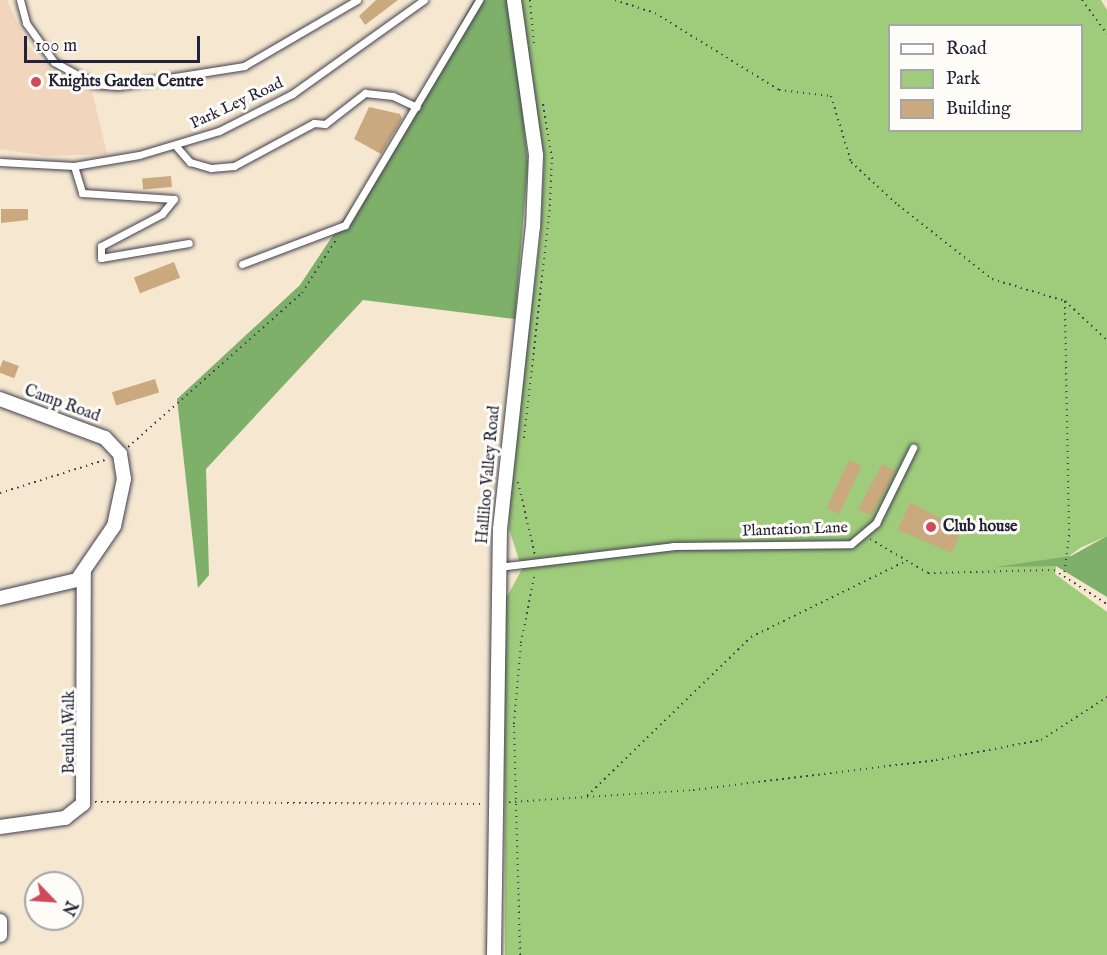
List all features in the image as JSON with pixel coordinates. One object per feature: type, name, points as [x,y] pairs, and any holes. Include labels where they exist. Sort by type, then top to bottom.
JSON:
[{"type":"street","name":"Halliloo Valley Road","points":[[494,955],[498,567],[536,155],[514,0]]},
{"type":"street","name":"Camp Road","points":[[0,399],[89,429],[120,454]]},
{"type":"street","points":[[0,598],[68,585],[84,572],[119,515],[124,479],[120,454]]},
{"type":"street","name":"Beulah Walk","points":[[83,804],[84,572]]},
{"type":"street","points":[[0,827],[65,818],[83,804]]},
{"type":"street","points":[[0,921],[0,935]]},
{"type":"lane","points":[[20,0],[26,23],[54,62],[94,84],[117,86],[244,66],[357,0]]},
{"type":"lane","name":"Park Ley Road","points":[[0,162],[74,166],[175,145],[219,131],[292,94],[424,0]]},
{"type":"lane","points":[[242,264],[345,225],[417,108],[479,0]]},
{"type":"lane","points":[[175,145],[190,162],[211,168],[234,166],[314,123],[325,124],[365,93],[393,96],[417,108]]},
{"type":"lane","points":[[74,166],[82,193],[174,199],[162,214],[101,246],[101,258],[189,243]]},
{"type":"lane","points":[[866,536],[913,448]]},
{"type":"lane","name":"Plantation Lane","points":[[498,567],[674,546],[851,544],[866,536]]},
{"type":"path","points":[[615,0],[655,13],[779,90],[831,96],[851,162],[898,205],[992,279],[1065,301],[1107,340]]},
{"type":"path","points":[[1082,0],[1107,34]]},
{"type":"path","points":[[0,493],[24,490],[120,454],[302,293],[345,225]]},
{"type":"path","points":[[1064,573],[1069,535],[1065,301]]},
{"type":"path","name":"Plantation Lane","points":[[866,536],[904,562],[928,573],[1044,568],[1064,573],[1107,604]]},
{"type":"path","points":[[587,796],[751,637],[904,562]]},
{"type":"path","points":[[520,955],[514,724],[521,643],[538,563]]},
{"type":"path","points":[[83,804],[494,804],[739,784],[1029,742],[1107,697]]},
{"type":"shaded area","name":"Knights Garden Centre","points":[[0,0],[7,0],[27,45],[54,73],[92,91],[107,154],[47,156],[0,149]]},
{"type":"green space","points":[[474,0],[507,0],[517,61],[528,163],[515,319],[363,300],[206,469],[209,575],[198,588],[177,399],[300,285],[385,157]]},
{"type":"green space","points":[[519,0],[1101,0],[1107,10],[1107,536],[1080,548],[1056,566],[1055,574],[1107,612],[1107,955],[505,955],[504,602],[522,569],[509,529],[510,481],[540,240],[544,159]]},
{"type":"green space","points":[[1107,536],[1107,597],[1056,566],[995,567],[1071,556]]},
{"type":"building","points":[[376,0],[398,0],[365,25],[359,16]]},
{"type":"building","points":[[369,107],[400,114],[402,119],[381,154],[354,139]]},
{"type":"building","points":[[171,176],[172,187],[143,189],[142,179]]},
{"type":"building","points":[[1,209],[28,209],[28,220],[1,223]]},
{"type":"building","points":[[174,262],[180,278],[140,293],[134,277]]},
{"type":"building","points":[[3,360],[19,366],[14,378],[0,373]]},
{"type":"building","points":[[155,379],[159,392],[116,406],[112,392]]},
{"type":"building","points":[[849,460],[862,466],[839,514],[827,508]]},
{"type":"building","points":[[882,464],[895,471],[871,516],[858,509]]},
{"type":"building","name":"Club house","points":[[910,502],[949,523],[952,518],[964,523],[952,553],[898,530]]},
{"type":"place","name":"Knights Garden Centre","points":[[36,82]]},
{"type":"place","name":"Club house","points":[[931,527]]}]
